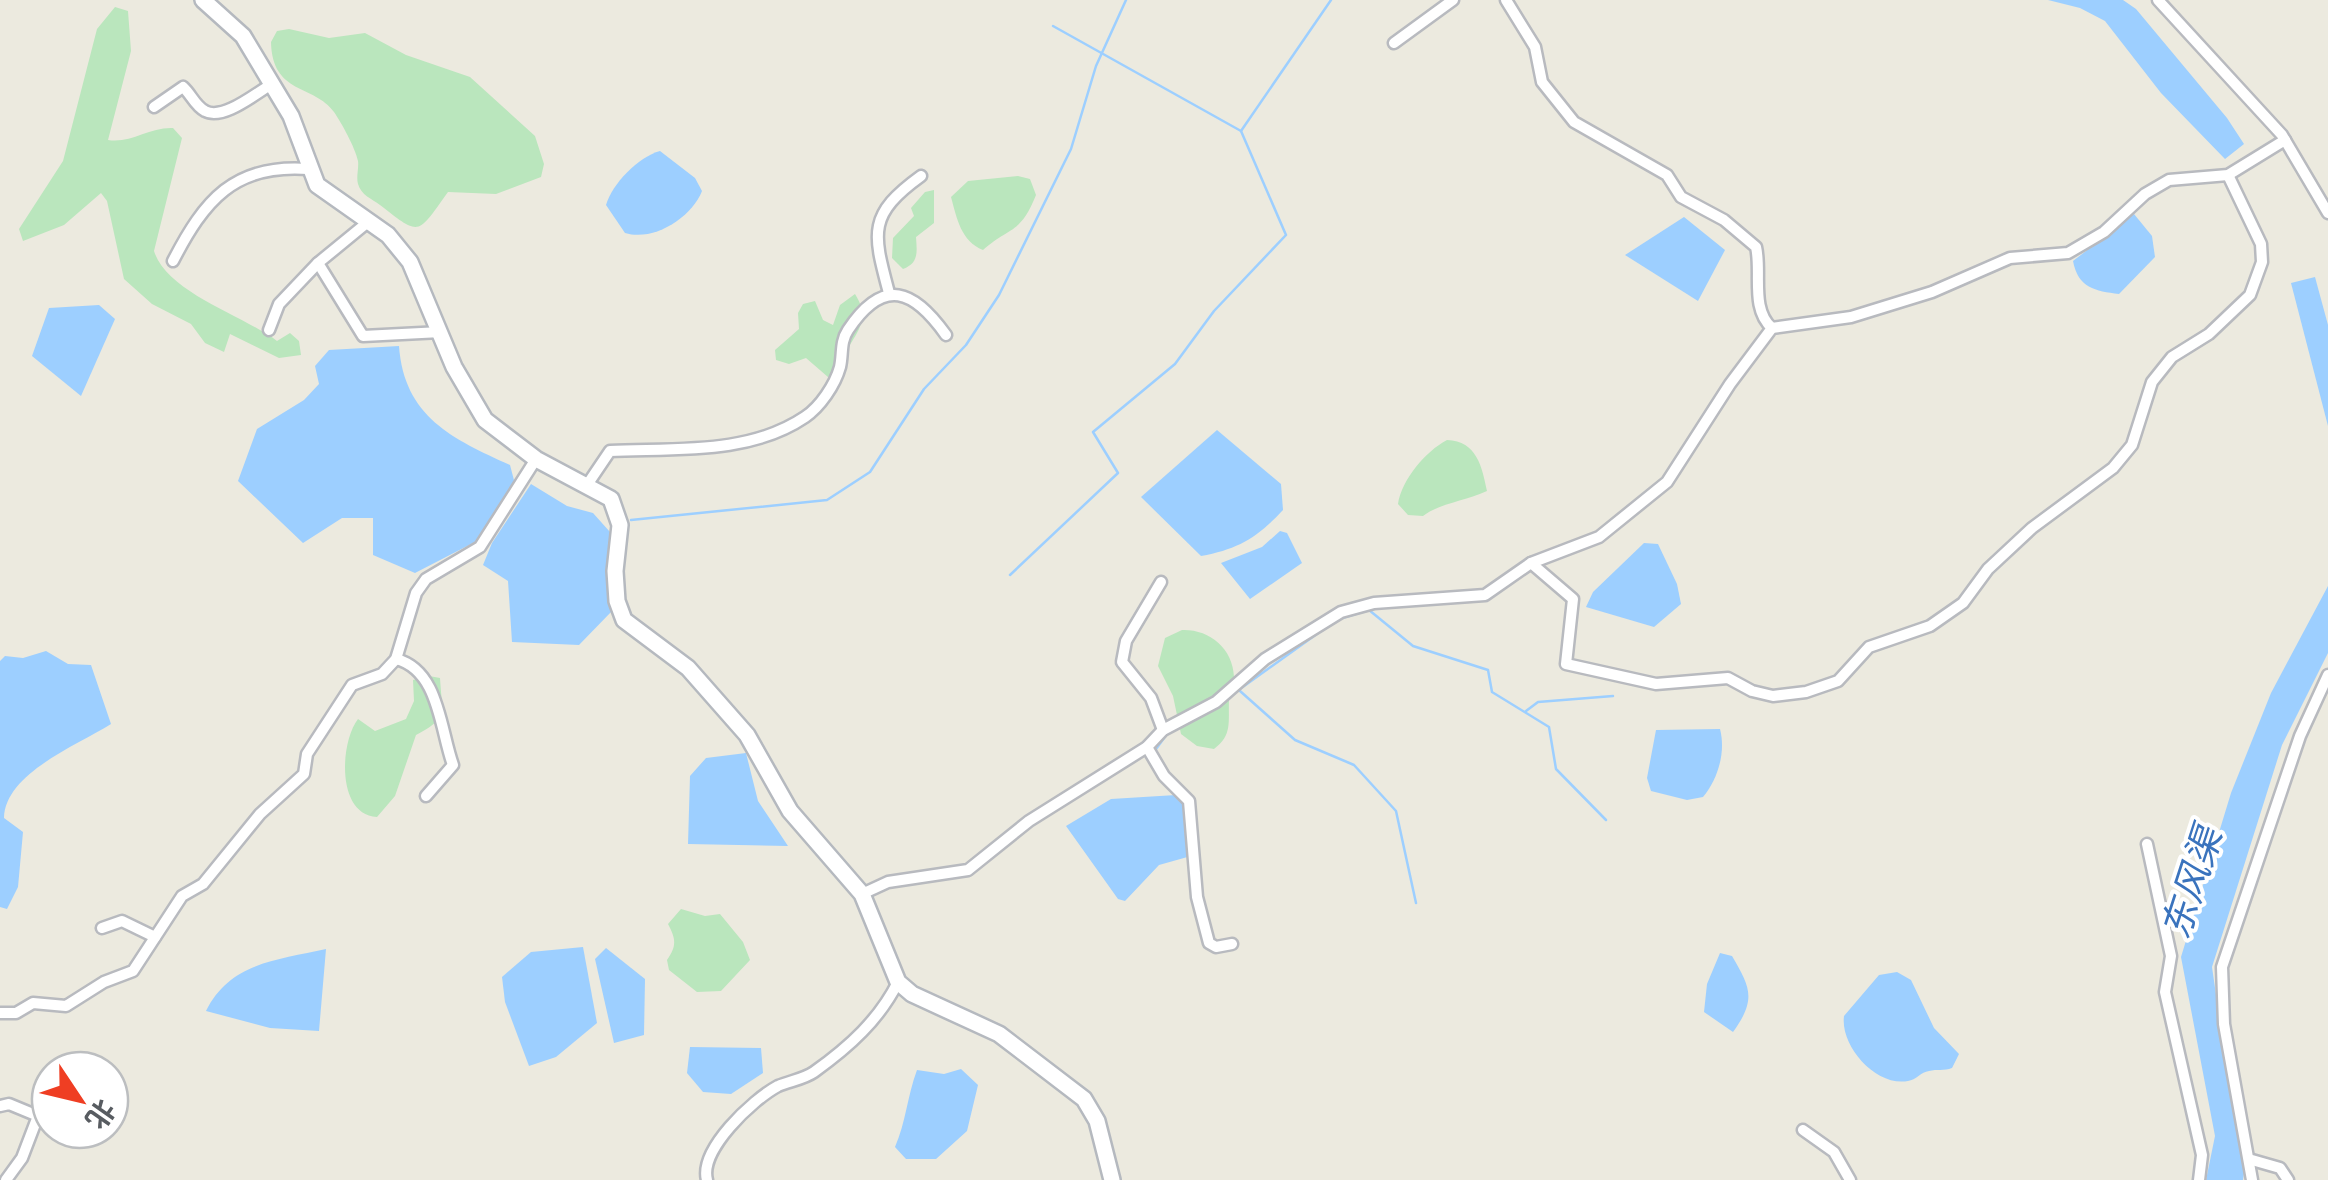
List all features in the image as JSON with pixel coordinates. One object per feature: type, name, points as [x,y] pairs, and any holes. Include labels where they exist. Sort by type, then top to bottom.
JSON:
[{"type":"street","points":[[203,0],[231,22],[272,84],[291,116],[308,169],[330,198],[388,235],[410,262],[469,398],[486,420],[536,459],[587,484],[617,508],[616,601],[624,620],[688,668],[747,735],[790,811],[862,894],[898,982],[912,994],[999,1034],[1074,1088],[1097,1122],[1112,1180]]},
{"type":"street","points":[[1394,43],[1453,0]]},
{"type":"street","points":[[1506,0],[1535,46],[1542,82],[1574,122],[1667,175],[1681,197],[1724,220],[1756,246],[1758,295],[1764,321],[1772,328]]},
{"type":"street","points":[[2158,0],[2285,140],[2328,213]]},
{"type":"street","points":[[154,107],[183,87],[201,110],[223,112],[272,84]]},
{"type":"street","points":[[862,894],[888,882],[968,870],[1029,821],[1147,746],[1163,730],[1216,702],[1265,659],[1341,612],[1374,603],[1485,595],[1532,564],[1598,537],[1667,482],[1730,384],[1772,328],[1850,317],[1932,292],[2010,258],[2068,253],[2104,232],[2145,194],[2169,180],[2228,175],[2285,140]]},
{"type":"street","points":[[173,262],[193,221],[227,186],[258,173],[308,169]]},
{"type":"street","points":[[1532,564],[1572,599],[1566,664],[1656,684],[1728,678],[1752,692],[1772,696],[1806,692],[1838,681],[1869,647],[1930,626],[1963,602],[1988,569],[2032,528],[2114,468],[2132,444],[2152,382],[2172,357],[2209,334],[2250,295],[2262,262],[2261,244],[2228,175]]},
{"type":"street","points":[[888,293],[874,235],[889,199],[921,176]]},
{"type":"street","points":[[268,330],[279,304],[368,222]]},
{"type":"street","points":[[318,264],[363,336],[441,332]]},
{"type":"street","points":[[587,484],[610,451],[743,444],[772,436],[808,415],[825,396],[840,367],[848,330],[879,296],[888,293],[924,305],[946,336]]},
{"type":"street","points":[[0,1013],[16,1013],[33,1004],[66,1006],[104,982],[133,971],[182,896],[202,884],[260,814],[304,774],[307,754],[352,684],[382,674],[396,660],[416,592],[426,578],[480,546],[536,459]]},
{"type":"street","points":[[1161,582],[1126,641],[1122,662],[1151,698],[1163,730]]},
{"type":"street","points":[[396,660],[412,663],[428,680],[453,764],[426,796]]},
{"type":"street","points":[[2252,1180],[2252,1160],[2224,1024],[2222,967],[2300,736],[2328,676]]},
{"type":"street","points":[[1147,746],[1164,776],[1189,801],[1197,897],[1209,943],[1232,944]]},
{"type":"street","points":[[2147,844],[2171,956],[2166,1002],[2202,1156],[2198,1180]]},
{"type":"street","points":[[102,928],[122,921],[155,938]]},
{"type":"street","points":[[706,1180],[704,1166],[710,1154],[754,1105],[776,1087],[811,1074],[875,1022],[898,982]]},
{"type":"street","points":[[0,1106],[9,1104],[38,1116],[22,1158],[6,1180]]},
{"type":"street","points":[[1803,1130],[1834,1152],[1850,1180]]},
{"type":"street","points":[[2252,1160],[2280,1168],[2288,1180]]},
{"type":"green space","points":[[115,7],[128,11],[131,51],[108,140],[173,128],[182,138],[154,251],[162,266],[190,291],[277,341],[290,333],[299,341],[301,355],[279,358],[230,334],[224,352],[205,343],[191,324],[152,304],[124,279],[107,201],[101,193],[64,225],[23,241],[19,229],[63,161],[97,29]]},
{"type":"green space","points":[[289,29],[329,38],[365,33],[406,55],[470,77],[535,136],[544,164],[541,177],[496,194],[448,192],[424,223],[418,227],[404,223],[359,188],[356,155],[334,112],[278,71],[271,42],[277,31]]},
{"type":"green space","points":[[1018,176],[1030,179],[1036,195],[1025,217],[983,250],[961,228],[951,197],[968,181]]},
{"type":"green space","points":[[934,190],[934,223],[916,237],[914,260],[903,269],[892,258],[893,238],[914,216],[911,208],[925,192]]},
{"type":"green space","points":[[855,294],[861,306],[860,326],[839,373],[828,377],[806,358],[789,364],[776,360],[775,350],[799,329],[798,313],[803,304],[815,301],[823,320],[833,325],[840,305]]},
{"type":"green space","points":[[1447,440],[1472,450],[1487,491],[1423,516],[1408,515],[1398,504],[1404,485],[1423,458]]},
{"type":"green space","points":[[1182,630],[1201,633],[1218,642],[1233,667],[1228,727],[1214,749],[1197,746],[1181,734],[1173,696],[1158,666],[1165,638]]},
{"type":"green space","points":[[440,678],[441,713],[434,724],[416,735],[395,796],[377,817],[364,813],[354,804],[345,776],[352,730],[358,719],[375,731],[406,719],[414,701],[413,680]]},
{"type":"green space","points":[[681,909],[705,916],[720,914],[743,942],[750,960],[721,991],[697,992],[669,970],[667,960],[674,942],[668,924]]},
{"type":"water","points":[[2048,0],[2123,0],[2136,9],[2244,144],[2225,159],[2161,93],[2105,21],[2080,8]]},
{"type":"water","points":[[660,151],[695,178],[702,191],[690,210],[671,225],[648,234],[625,233],[606,205],[609,197],[635,165]]},
{"type":"water","points":[[2134,214],[2152,236],[2155,257],[2119,294],[2083,283],[2073,261]]},
{"type":"water","points":[[1684,217],[1725,250],[1698,301],[1625,255]]},
{"type":"water","points":[[2315,277],[2328,325],[2328,426],[2291,283]]},
{"type":"water","points":[[99,305],[115,319],[81,396],[32,356],[49,308]]},
{"type":"water","points":[[399,346],[410,391],[421,408],[451,435],[510,465],[515,484],[475,542],[415,573],[373,555],[373,518],[342,518],[303,543],[238,481],[257,429],[304,400],[319,384],[315,366],[329,350]]},
{"type":"water","points":[[1217,430],[1281,484],[1283,510],[1246,541],[1201,556],[1141,497]]},
{"type":"water","points":[[531,484],[567,506],[593,513],[610,532],[612,611],[579,645],[512,642],[508,581],[483,565],[492,543]]},
{"type":"water","points":[[1280,531],[1287,533],[1302,563],[1250,599],[1221,563],[1262,547]]},
{"type":"water","points":[[1644,543],[1658,544],[1677,584],[1681,604],[1654,627],[1586,607],[1593,592]]},
{"type":"water","points":[[2328,586],[2328,653],[2282,745],[2212,967],[2229,1084],[2246,1161],[2243,1180],[2206,1180],[2215,1136],[2181,957],[2231,793],[2271,693]]},
{"type":"water","points":[[46,651],[68,664],[91,665],[111,724],[46,762],[16,787],[4,818],[23,832],[18,887],[7,909],[0,907],[0,661],[5,656],[23,658]]},
{"type":"water","points":[[1720,729],[1719,765],[1703,797],[1687,800],[1651,791],[1647,778],[1656,730]]},
{"type":"water","points":[[746,753],[758,801],[788,846],[688,844],[690,776],[706,758]]},
{"type":"water","points":[[1176,795],[1184,801],[1191,856],[1159,865],[1125,901],[1118,899],[1066,826],[1111,799]]},
{"type":"water","points":[[583,947],[597,1023],[556,1057],[529,1066],[505,1002],[502,977],[531,952]]},
{"type":"water","points":[[606,948],[645,979],[644,1035],[614,1043],[595,959]]},
{"type":"water","points":[[326,949],[319,1031],[270,1028],[206,1011],[228,982],[242,973],[273,961]]},
{"type":"water","points":[[1720,953],[1732,956],[1747,985],[1746,1011],[1733,1032],[1704,1012],[1707,984]]},
{"type":"water","points":[[1897,972],[1911,980],[1934,1028],[1959,1054],[1952,1068],[1896,1081],[1873,1071],[1854,1051],[1844,1028],[1844,1016],[1879,975]]},
{"type":"water","points":[[690,1047],[761,1048],[763,1073],[731,1094],[703,1092],[687,1073]]},
{"type":"water","points":[[961,1069],[978,1085],[967,1131],[936,1159],[906,1159],[895,1147],[917,1070],[944,1074]]},
{"type":"waterway","points":[[631,520],[827,500],[870,472],[924,389],[966,345],[999,295],[1071,149],[1096,66],[1126,0]]},
{"type":"waterway","points":[[1241,131],[1331,0]]},
{"type":"waterway","points":[[1010,575],[1118,473],[1093,432],[1175,364],[1214,311],[1286,235],[1241,131],[1053,26]]},
{"type":"waterway","points":[[1339,619],[1369,610],[1413,646],[1488,670],[1492,692],[1549,727],[1556,769],[1606,820]]},
{"type":"waterway","points":[[1233,694],[1328,626]]},
{"type":"waterway","points":[[1240,691],[1295,740],[1354,765],[1396,811],[1416,903]]},
{"type":"waterway","points":[[1526,711],[1538,702],[1613,696]]},
{"type":"waterway","points":[[1156,749],[1167,734]]},
{"type":"water label","name":"东风渠","points":[[2192,883]]}]
